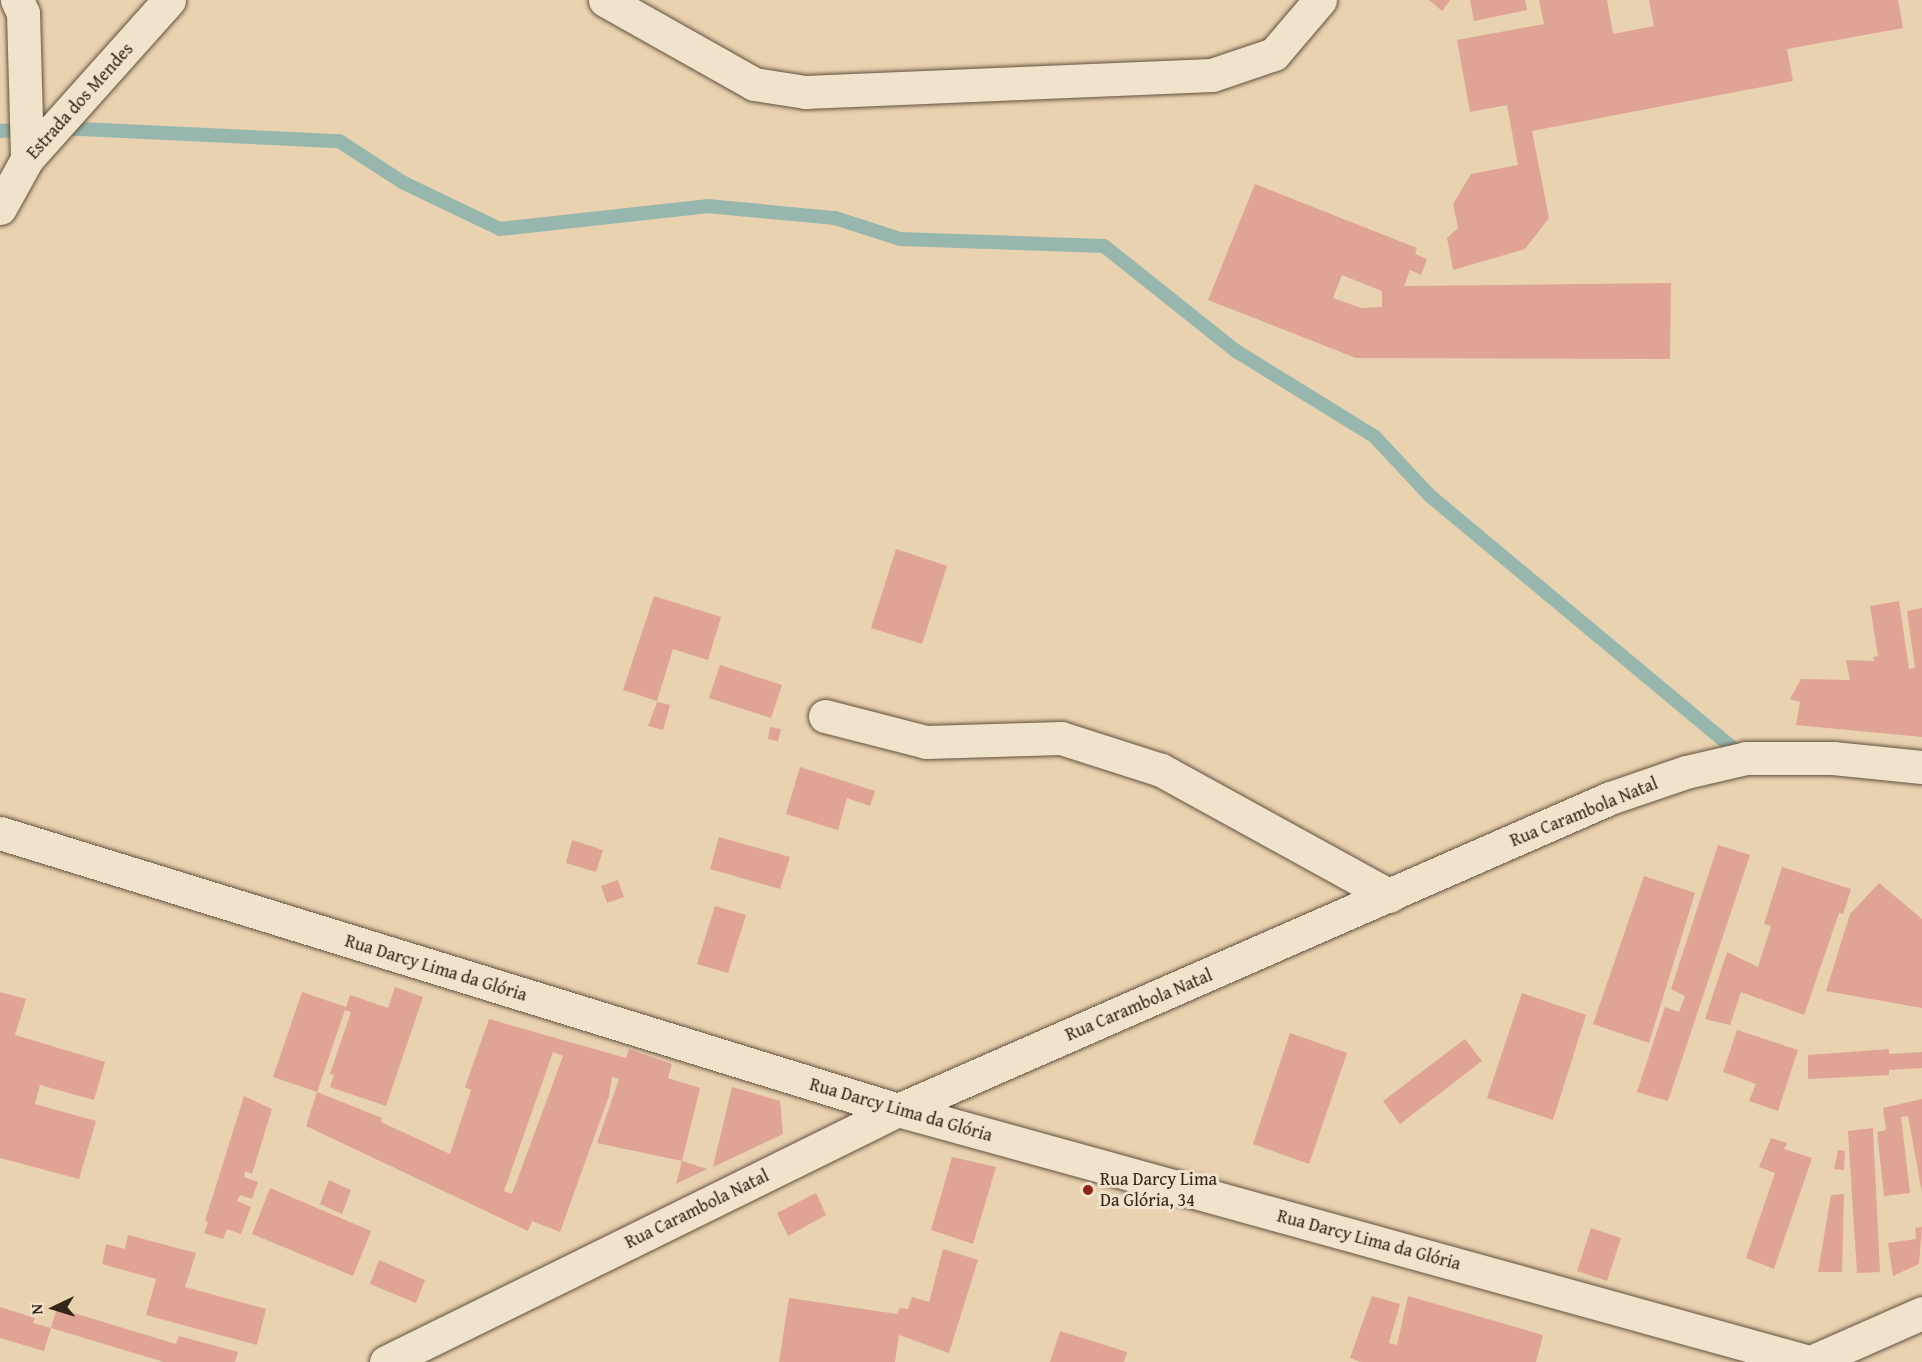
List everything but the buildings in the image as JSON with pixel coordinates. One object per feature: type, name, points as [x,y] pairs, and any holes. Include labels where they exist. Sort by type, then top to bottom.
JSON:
[{"type":"street","points":[[17,0],[23,13],[27,159]]},
{"type":"street","name":"Estrada dos Mendes","points":[[0,208],[27,159],[169,0]]},
{"type":"street","points":[[605,0],[754,84],[805,92],[1212,75],[1274,54],[1320,0]]},
{"type":"street","points":[[825,716],[926,742],[1061,738],[1150,766],[1390,896]]},
{"type":"street","name":"Rua Carambola Natal","points":[[386,1362],[897,1110],[1610,798],[1686,772],[1746,758],[1833,758],[1922,767]]},
{"type":"street","name":"Rua Darcy Lima da Glória","points":[[0,833],[897,1110],[1810,1362]]},
{"type":"street","points":[[1810,1362],[1922,1312]]},
{"type":"waterway","points":[[59,128],[339,141],[404,183],[500,229],[707,206],[835,218],[900,239],[1104,246],[1236,351],[1375,437],[1429,495],[1744,757]]},
{"type":"waterway","points":[[0,131],[28,129]]},
{"type":"place","name":"Rua Darcy Lima Da Glória, 34","points":[[1088,1190]]}]
